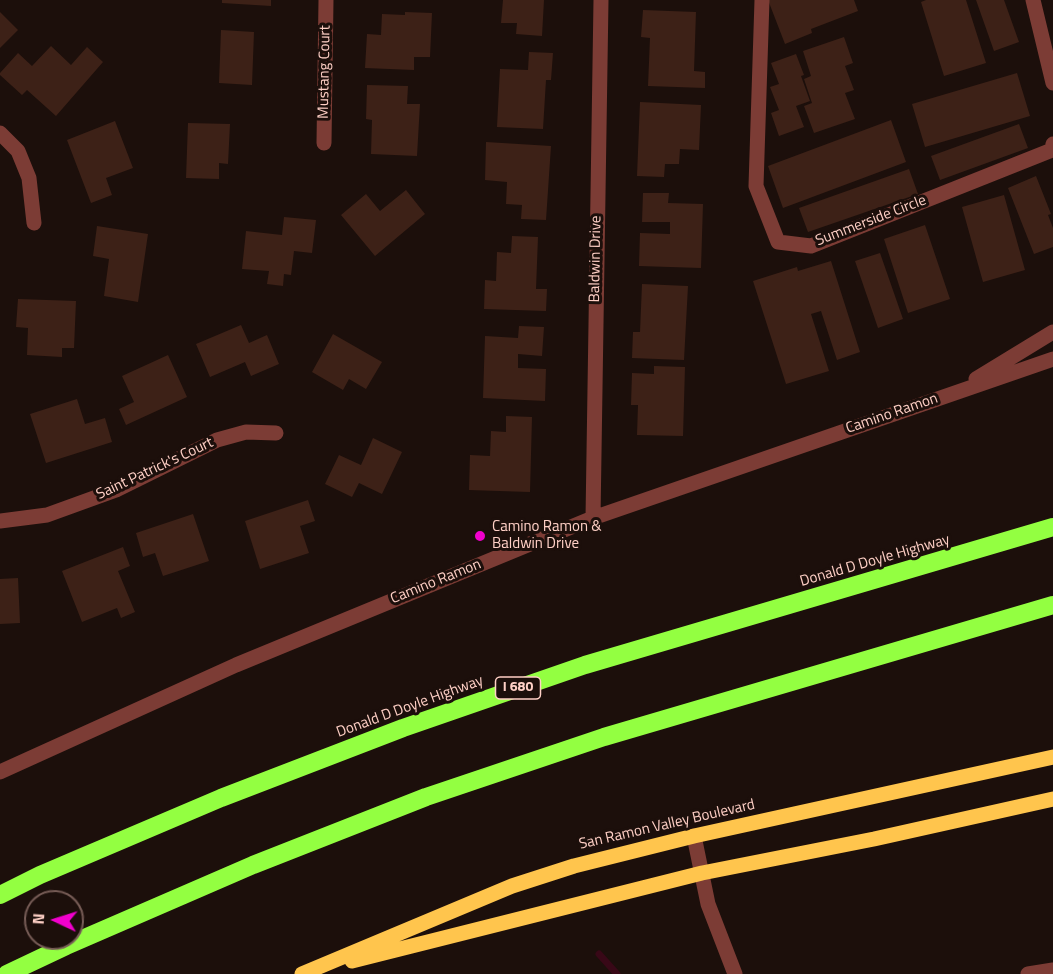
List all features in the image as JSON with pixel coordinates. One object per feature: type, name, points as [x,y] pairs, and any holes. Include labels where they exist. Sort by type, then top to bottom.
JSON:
[{"type":"highway","name":"Donald D Doyle Highway","points":[[0,895],[40,875],[221,798],[403,728],[585,665],[1053,527]]},
{"type":"highway","points":[[7,974],[252,865],[426,797],[604,737],[1053,605]]},
{"type":"main road","name":"San Ramon Valley Boulevard","points":[[303,974],[512,886],[574,866],[694,836],[1053,757]]},
{"type":"main road","name":"San Ramon Valley Boulevard","points":[[303,974],[702,873],[874,839],[1053,799]]},
{"type":"street","name":"Mustang Court","points":[[324,143],[326,0]]},
{"type":"street","name":"Baldwin Drive","points":[[593,518],[601,0]]},
{"type":"street","name":"Summerside Circle","points":[[762,0],[756,186],[778,242],[811,246],[1052,150],[1053,144]]},
{"type":"street","points":[[1033,0],[1053,83]]},
{"type":"street","points":[[0,133],[18,151],[29,178],[34,223]]},
{"type":"street","points":[[955,392],[1053,332]]},
{"type":"street","name":"Camino Ramon","points":[[0,772],[236,664],[593,518],[1053,359]]},
{"type":"street","name":"Saint Patrick's Court","points":[[0,521],[47,515],[116,490],[217,440],[246,432],[276,433]]},
{"type":"street","points":[[694,836],[708,904],[735,974]]},
{"type":"street","points":[[1028,974],[1053,970]]},
{"type":"building","points":[[222,0],[271,0],[271,6],[222,3]]},
{"type":"building","points":[[503,0],[544,0],[542,36],[516,34],[517,23],[501,23]]},
{"type":"building","points":[[768,0],[854,0],[858,11],[811,29],[812,33],[785,44]]},
{"type":"building","points":[[966,0],[986,63],[944,76],[921,2]]},
{"type":"building","points":[[976,0],[1004,0],[1019,42],[994,51]]},
{"type":"building","points":[[643,10],[696,12],[694,71],[705,72],[705,88],[648,86],[650,38],[641,37]]},
{"type":"building","points":[[0,12],[18,30],[0,48]]},
{"type":"building","points":[[405,12],[432,13],[430,57],[414,57],[414,70],[365,68],[367,34],[381,35],[382,14],[405,15]]},
{"type":"building","points":[[221,30],[254,32],[252,85],[219,83]]},
{"type":"building","points":[[844,37],[853,63],[845,66],[854,90],[845,93],[855,119],[814,133],[804,106],[812,103],[804,79],[811,76],[803,51]]},
{"type":"building","points":[[51,46],[71,65],[87,47],[103,62],[56,116],[27,90],[22,95],[0,75],[18,53],[32,66]]},
{"type":"building","points":[[529,52],[553,53],[551,80],[546,80],[543,129],[497,127],[500,69],[528,70]]},
{"type":"building","points":[[796,54],[810,101],[796,106],[804,127],[779,136],[771,113],[779,110],[770,87],[779,84],[771,63]]},
{"type":"building","points":[[1017,73],[1030,116],[925,147],[912,104]]},
{"type":"building","points":[[367,85],[408,86],[407,104],[420,104],[417,156],[371,154],[372,120],[366,119]]},
{"type":"building","points":[[640,102],[701,105],[699,150],[680,149],[679,164],[665,164],[664,177],[637,176]]},
{"type":"building","points":[[891,120],[906,162],[783,208],[768,166]]},
{"type":"building","points":[[115,121],[133,168],[106,178],[112,195],[91,203],[67,140]]},
{"type":"building","points":[[188,123],[230,124],[228,164],[219,163],[219,179],[186,178]]},
{"type":"building","points":[[1019,124],[1028,148],[940,180],[931,156]]},
{"type":"building","points":[[486,142],[551,146],[546,220],[521,219],[522,205],[506,204],[507,182],[485,180]]},
{"type":"building","points":[[909,169],[918,194],[808,232],[799,208]]},
{"type":"building","points":[[1036,176],[1051,214],[1048,215],[1053,228],[1053,247],[1034,254],[1008,188]]},
{"type":"building","points":[[406,190],[425,214],[375,256],[341,215],[366,194],[380,211]]},
{"type":"building","points":[[643,193],[669,193],[668,203],[703,204],[701,268],[639,266],[640,233],[670,234],[670,222],[642,222]]},
{"type":"building","points":[[1004,195],[1025,270],[983,282],[962,207]]},
{"type":"building","points":[[284,217],[316,220],[312,253],[294,251],[291,275],[284,274],[283,286],[267,284],[269,271],[242,269],[246,231],[282,235]]},
{"type":"building","points":[[925,225],[950,299],[908,313],[884,239]]},
{"type":"building","points":[[97,226],[148,234],[138,302],[104,296],[109,259],[93,256]]},
{"type":"building","points":[[512,236],[538,237],[536,289],[547,289],[546,311],[484,309],[485,280],[496,281],[497,252],[511,253]]},
{"type":"building","points":[[880,253],[903,319],[878,328],[855,261]]},
{"type":"building","points":[[831,261],[860,352],[837,360],[821,311],[811,314],[829,371],[786,384],[753,281],[797,267],[798,271]]},
{"type":"building","points":[[642,284],[688,286],[684,360],[632,358],[633,332],[640,332]]},
{"type":"building","points":[[18,299],[76,301],[74,348],[62,348],[62,357],[27,355],[28,328],[16,327]]},
{"type":"building","points":[[241,325],[249,343],[267,335],[279,364],[251,376],[245,362],[210,377],[196,344]]},
{"type":"building","points":[[519,326],[544,327],[542,356],[518,354],[518,368],[546,369],[545,401],[483,398],[485,336],[518,338]]},
{"type":"building","points":[[333,334],[382,362],[366,389],[349,379],[343,390],[312,372]]},
{"type":"building","points":[[168,355],[187,397],[126,425],[119,409],[134,402],[122,376]]},
{"type":"building","points":[[654,366],[685,367],[683,436],[637,435],[638,405],[631,405],[632,373],[654,374]]},
{"type":"building","points":[[77,399],[85,424],[105,418],[112,442],[46,463],[30,414]]},
{"type":"building","points":[[506,416],[532,417],[530,492],[469,490],[470,455],[490,456],[491,431],[506,432]]},
{"type":"building","points":[[373,438],[402,452],[382,494],[359,483],[352,497],[325,484],[339,455],[361,465]]},
{"type":"building","points":[[308,500],[315,521],[300,526],[309,553],[260,569],[245,521]]},
{"type":"building","points":[[193,514],[209,561],[163,576],[155,553],[143,557],[136,533]]},
{"type":"building","points":[[123,547],[130,566],[118,571],[135,612],[121,618],[117,608],[82,622],[62,571]]},
{"type":"building","points":[[18,578],[20,623],[0,624],[0,579]]},
{"type":"waterway","points":[[599,954],[617,974]]},
{"type":"place","name":"Camino Ramon & Baldwin Drive","points":[[480,536]]}]
